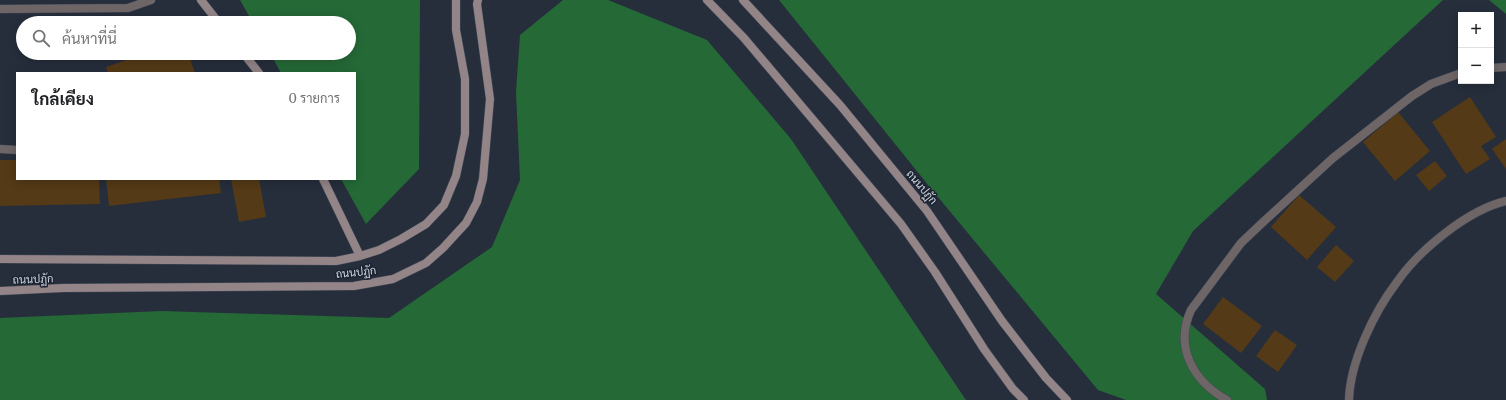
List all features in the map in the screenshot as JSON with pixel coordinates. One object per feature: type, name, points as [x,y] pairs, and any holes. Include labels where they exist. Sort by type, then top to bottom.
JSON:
[{"type":"main road","points":[[201,0],[214,16]]},
{"type":"main road","name":"ถนนปฏัก","points":[[0,259],[336,261],[379,250],[401,239],[426,224],[444,205],[456,176],[466,134],[465,79],[456,30],[456,0]]},
{"type":"main road","name":"ถนนปฏัก","points":[[0,291],[63,288],[354,286],[393,278],[426,263],[443,248],[466,223],[477,202],[483,180],[490,99],[477,4],[478,0]]},
{"type":"main road","points":[[707,0],[744,38],[901,224],[935,272],[984,349],[1013,389],[1024,400]]},
{"type":"main road","name":"ถนนปฏัก","points":[[743,0],[840,105],[927,211],[1002,321],[1046,378],[1067,400]]},
{"type":"main road","points":[[249,60],[258,72]]},
{"type":"main road","points":[[323,180],[360,256]]},
{"type":"street","points":[[0,9],[128,8],[151,0]]},
{"type":"street","points":[[1494,68],[1506,67]]},
{"type":"street","points":[[1227,400],[1207,387],[1198,377],[1191,366],[1185,351],[1184,336],[1186,322],[1191,310],[1241,244],[1333,158],[1412,96],[1437,81],[1458,74]]},
{"type":"street","points":[[0,149],[16,150]]},
{"type":"street","points":[[1349,400],[1356,363],[1366,337],[1380,308],[1397,281],[1421,254],[1449,230],[1475,214],[1506,201]]},
{"type":"green space","points":[[240,0],[420,0],[419,169],[366,224],[342,180],[356,180],[356,72],[280,72],[274,60],[356,60],[356,16],[249,16]]},
{"type":"green space","points":[[563,0],[608,0],[707,40],[791,139],[966,400],[0,400],[0,318],[162,311],[389,318],[492,247],[520,180],[516,92],[520,35]]},
{"type":"green space","points":[[779,0],[1443,0],[1193,231],[1156,294],[1265,389],[1267,400],[1126,400],[1098,390],[933,191]]},
{"type":"green space","points":[[1489,0],[1506,0],[1506,14]]},
{"type":"building","points":[[126,60],[190,60],[195,72],[108,72],[106,67]]},
{"type":"building","points":[[1470,97],[1496,137],[1481,146],[1490,159],[1466,174],[1432,122]]},
{"type":"building","points":[[1398,112],[1430,151],[1395,181],[1363,142]]},
{"type":"building","points":[[1506,139],[1506,169],[1492,149]]},
{"type":"building","points":[[0,160],[16,160],[16,180],[99,180],[100,204],[0,206]]},
{"type":"building","points":[[1435,161],[1447,176],[1429,191],[1416,175]]},
{"type":"building","points":[[106,180],[219,180],[221,193],[109,206]]},
{"type":"building","points":[[231,180],[259,180],[266,217],[239,222]]},
{"type":"building","points":[[1299,195],[1336,227],[1307,260],[1271,227]]},
{"type":"building","points":[[1336,245],[1354,261],[1335,282],[1317,267]]},
{"type":"building","points":[[1223,297],[1262,326],[1241,353],[1203,324]]},
{"type":"building","points":[[1275,330],[1297,345],[1278,372],[1256,356]]}]
